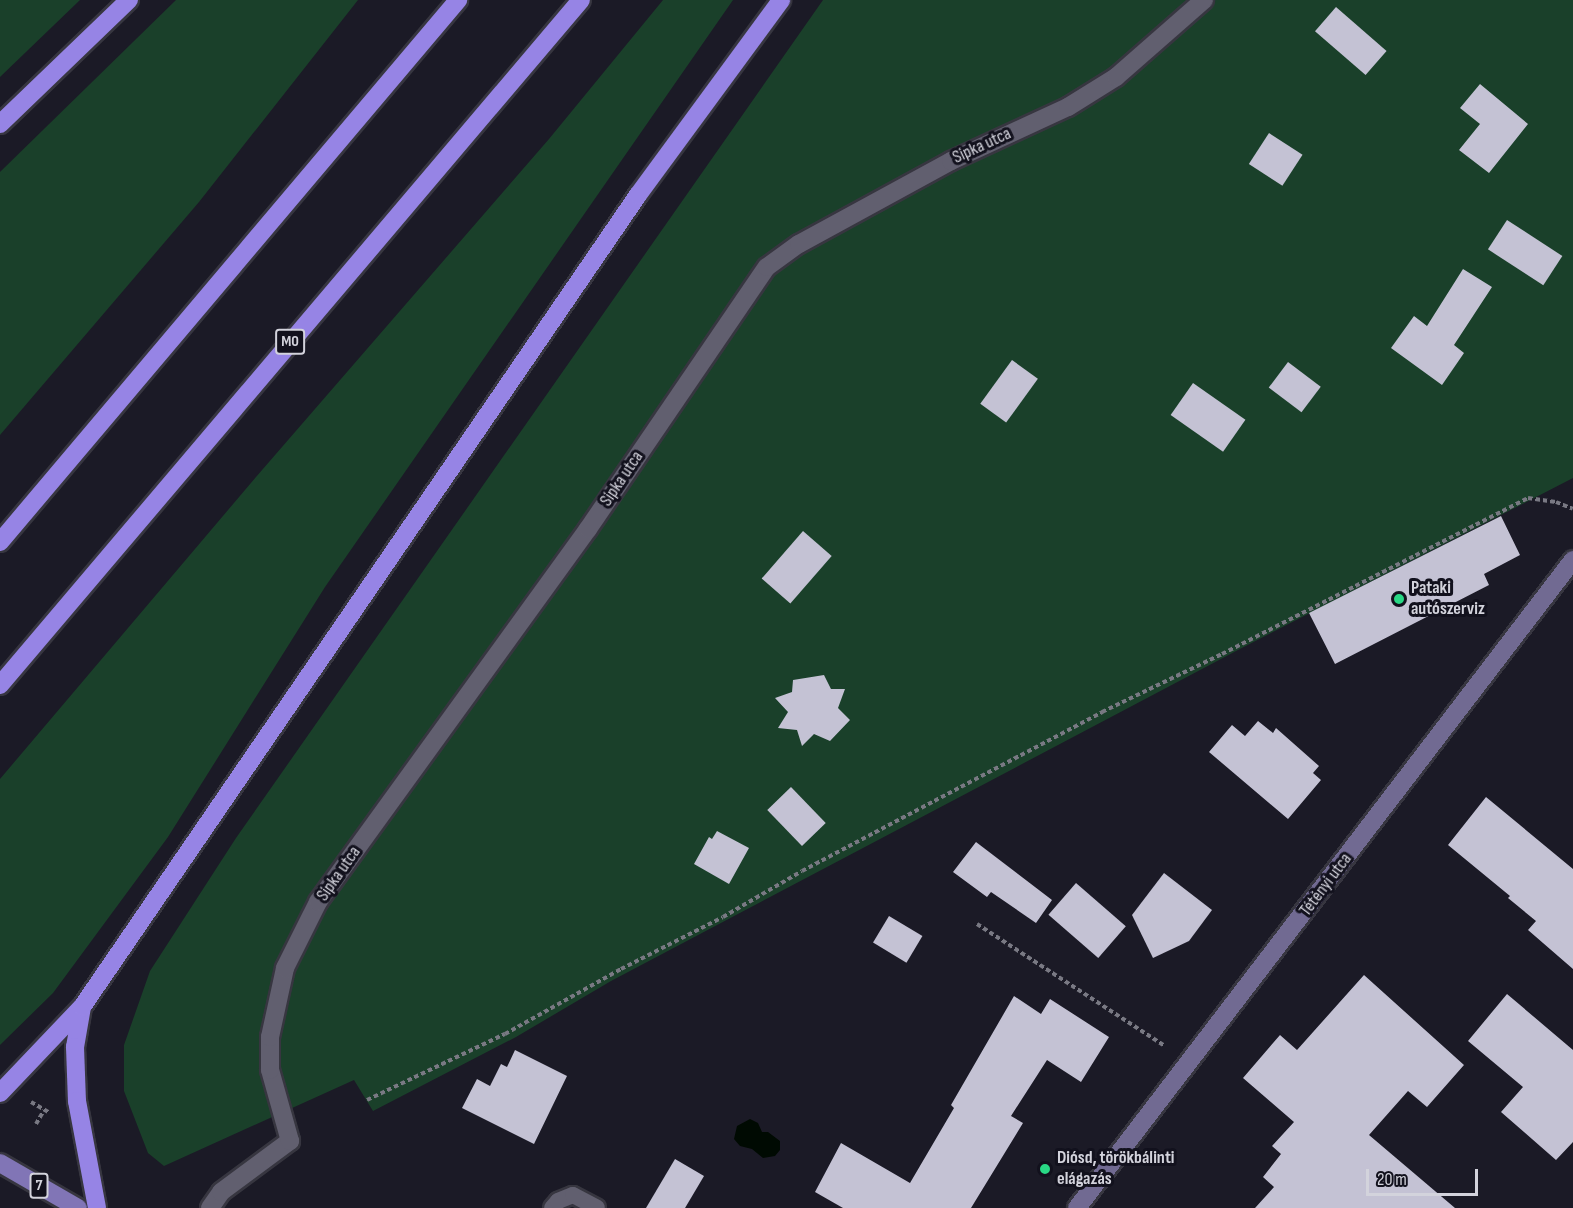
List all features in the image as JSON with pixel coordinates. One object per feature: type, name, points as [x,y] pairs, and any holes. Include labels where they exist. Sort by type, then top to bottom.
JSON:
[{"type":"highway","points":[[0,124],[129,0]]},
{"type":"highway","points":[[0,543],[458,0]]},
{"type":"highway","name":"M0","points":[[0,685],[581,0]]},
{"type":"highway","points":[[0,1093],[82,1007],[638,195],[781,0]]},
{"type":"highway","points":[[82,1007],[75,1047],[77,1101],[97,1208]]},
{"type":"main road","name":"7","points":[[0,1163],[78,1208]]},
{"type":"street","name":"Sipka utca","points":[[210,1208],[221,1192],[290,1141],[270,1070],[270,1037],[285,968],[318,902],[588,529],[767,267],[799,244],[951,161],[1068,107],[1116,77],[1204,0]]},
{"type":"street","name":"Tétényi utca","points":[[1077,1208],[1573,560]]},
{"type":"lane","points":[[552,1208],[558,1201],[573,1195],[597,1208]]},
{"type":"path","points":[[367,1100],[505,1034],[723,917],[802,871],[1102,712],[1222,654],[1528,498],[1557,502],[1573,509]]},
{"type":"path","points":[[977,924],[1190,1063]]},
{"type":"path","points":[[36,1124],[44,1110]]},
{"type":"green space","points":[[0,0],[80,0],[0,77]]},
{"type":"green space","points":[[176,0],[358,0],[199,202],[0,435],[0,172]]},
{"type":"green space","points":[[663,0],[733,0],[325,587],[168,837],[53,993],[0,1045],[0,779],[256,477],[549,139]]},
{"type":"green space","points":[[823,0],[1573,0],[1573,478],[1238,650],[611,981],[516,1037],[373,1111],[354,1080],[164,1166],[148,1153],[124,1091],[124,1045],[150,971],[236,838]]},
{"type":"shaded area","points":[[750,1119],[758,1123],[762,1132],[768,1132],[780,1141],[780,1150],[775,1156],[763,1158],[752,1149],[740,1146],[734,1139],[737,1126]]},
{"type":"building","points":[[1336,7],[1387,51],[1366,75],[1315,31]]},
{"type":"building","points":[[1480,84],[1528,124],[1489,173],[1459,150],[1480,124],[1460,108]]},
{"type":"building","points":[[1269,133],[1303,155],[1282,186],[1249,164]]},
{"type":"building","points":[[1507,220],[1562,256],[1543,285],[1488,249]]},
{"type":"building","points":[[1463,269],[1492,287],[1454,345],[1464,353],[1442,385],[1391,348],[1414,316],[1427,326]]},
{"type":"building","points":[[1012,360],[1038,379],[1006,422],[980,404]]},
{"type":"building","points":[[1288,362],[1321,387],[1301,412],[1269,388]]},
{"type":"building","points":[[1193,383],[1245,420],[1223,452],[1171,415]]},
{"type":"building","name":"Pataki autószerviz","points":[[1501,516],[1520,555],[1484,574],[1489,585],[1335,664],[1309,613]]},
{"type":"building","points":[[803,531],[832,556],[790,603],[762,579]]},
{"type":"building","points":[[824,675],[831,689],[845,689],[838,708],[850,720],[830,741],[814,734],[802,746],[797,730],[778,728],[788,712],[775,698],[792,692],[793,680]]},
{"type":"building","points":[[1258,721],[1273,733],[1276,728],[1319,766],[1313,773],[1321,780],[1288,819],[1209,752],[1232,725],[1245,736]]},
{"type":"building","points":[[791,787],[826,823],[802,846],[767,810]]},
{"type":"building","points":[[1486,797],[1573,869],[1573,969],[1528,930],[1536,921],[1508,898],[1510,896],[1448,845]]},
{"type":"building","points":[[717,831],[749,848],[729,884],[694,864],[709,837],[712,839]]},
{"type":"building","points":[[976,842],[1052,900],[1036,923],[991,892],[987,897],[953,872]]},
{"type":"building","points":[[1164,873],[1212,910],[1189,941],[1153,958],[1132,915]]},
{"type":"building","points":[[1076,883],[1126,926],[1098,958],[1048,915]]},
{"type":"building","points":[[889,916],[922,936],[906,963],[873,943]]},
{"type":"building","points":[[1364,975],[1464,1065],[1427,1107],[1408,1091],[1369,1135],[1455,1208],[1255,1208],[1274,1187],[1263,1177],[1281,1154],[1272,1146],[1294,1122],[1243,1078],[1280,1035],[1297,1050]]},
{"type":"building","points":[[1507,994],[1573,1050],[1573,1142],[1556,1160],[1501,1112],[1523,1087],[1468,1041]]},
{"type":"building","points":[[1014,996],[1041,1014],[1050,999],[1109,1037],[1081,1082],[1047,1060],[1011,1116],[1023,1123],[971,1208],[843,1208],[815,1192],[841,1143],[910,1183],[954,1108],[951,1105]]},
{"type":"building","points":[[515,1050],[567,1076],[534,1144],[462,1108],[477,1079],[490,1086],[501,1064],[507,1067]]},
{"type":"building","points":[[675,1159],[704,1176],[685,1208],[646,1208]]},
{"type":"place","name":"Pataki autószerviz","points":[[1399,599]]},
{"type":"place","name":"Diósd, törökbálinti elágazás","points":[[1045,1169]]}]
